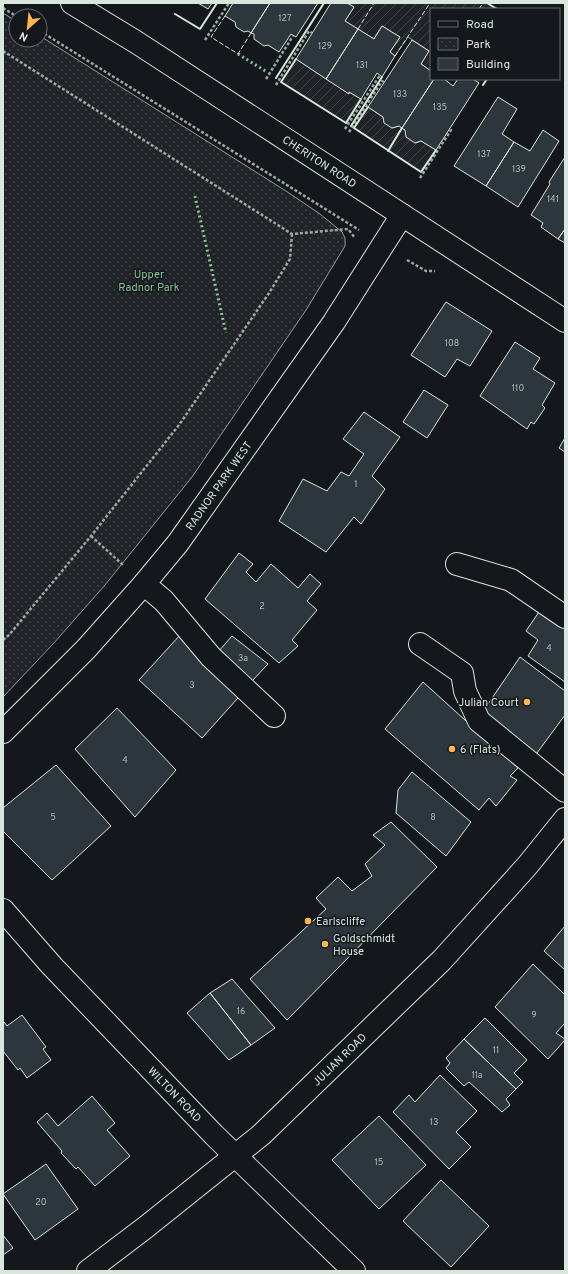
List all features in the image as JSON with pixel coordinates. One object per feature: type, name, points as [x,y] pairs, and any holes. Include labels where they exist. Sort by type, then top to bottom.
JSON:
[{"type":"street","name":"CHERITON ROAD","points":[[72,3],[142,46],[565,321]]},
{"type":"street","name":"RADNOR PARK WEST","points":[[3,732],[86,650],[144,584],[183,536],[334,322],[402,215]]},
{"type":"street","points":[[457,564],[510,580],[565,617]]},
{"type":"street","points":[[144,584],[164,601],[211,657],[274,716]]},
{"type":"street","points":[[420,644],[462,673],[465,691],[479,720],[565,790]]},
{"type":"street","name":"JULIAN ROAD","points":[[88,1271],[146,1227],[267,1130],[442,960],[527,866],[565,820]]},
{"type":"street","name":"WILTON ROAD","points":[[3,910],[52,966],[214,1135],[354,1271]]},
{"type":"path","points":[[205,40],[228,3]]},
{"type":"path","points":[[276,85],[309,31],[312,33]]},
{"type":"path","points":[[48,36],[365,234]]},
{"type":"path","points":[[266,79],[293,36]]},
{"type":"path","points":[[3,50],[292,234],[348,229],[356,240],[378,253]]},
{"type":"path","points":[[345,129],[380,76]]},
{"type":"path","points":[[349,132],[382,81],[384,82]]},
{"type":"path","points":[[420,178],[451,130],[450,128]]},
{"type":"path","points":[[3,640],[91,536],[180,425],[269,293],[290,259],[292,234]]},
{"type":"path","points":[[91,536],[128,570]]},
{"type":"green space","points":[[347,3],[487,3],[495,8],[430,8],[430,70],[421,64],[429,51],[408,37],[395,56],[390,52],[400,37],[382,26],[374,39],[345,21],[354,7]]},
{"type":"green space","name":"Upper Radnor Park","points":[[3,13],[8,16],[8,48],[48,48],[48,41],[320,214],[342,232],[345,238],[345,246],[306,310],[192,477],[105,585],[53,644],[3,697]]},
{"type":"green space","points":[[296,59],[348,93],[349,92],[361,99],[346,123],[281,82]]},
{"type":"green space","points":[[368,107],[383,117],[392,128],[399,126],[405,130],[415,143],[421,141],[436,150],[421,172],[354,128]]},
{"type":"building","points":[[198,3],[212,3],[208,9]]},
{"type":"building","points":[[233,3],[270,3],[251,33],[248,31],[244,32],[236,27],[235,22],[225,16]]},
{"type":"building","points":[[270,3],[318,3],[296,37],[291,34],[279,52],[268,45],[264,46],[254,39],[254,34],[251,33]]},
{"type":"building","points":[[331,3],[347,3],[354,7],[345,21],[358,29],[326,79],[296,59]]},
{"type":"building","points":[[382,26],[400,37],[390,52],[395,56],[382,77],[377,73],[361,99],[349,92],[349,94],[326,79],[358,29],[374,39]]},
{"type":"building","points":[[412,40],[429,51],[421,64],[430,70],[430,80],[433,80],[402,128],[399,126],[392,128],[384,123],[383,117],[368,107]]},
{"type":"building","points":[[433,80],[445,80],[453,86],[457,80],[474,80],[479,83],[436,150],[421,141],[415,143],[406,137],[405,130],[402,128]]},
{"type":"building","points":[[498,97],[517,109],[502,134],[514,142],[486,186],[454,166]]},
{"type":"building","points":[[543,130],[559,141],[518,207],[486,186],[514,142],[530,151]]},
{"type":"building","points":[[565,157],[565,229],[558,239],[541,227],[543,223],[531,215]]},
{"type":"building","points":[[565,229],[565,243],[558,239]]},
{"type":"building","points":[[446,302],[492,331],[470,366],[457,359],[445,377],[411,355]]},
{"type":"building","points":[[515,342],[540,358],[533,369],[555,383],[542,405],[545,408],[534,424],[531,422],[527,429],[480,396]]},
{"type":"building","points":[[424,390],[448,405],[427,438],[403,422]]},
{"type":"building","points":[[364,412],[400,437],[372,476],[385,489],[361,524],[354,517],[326,552],[279,521],[303,479],[327,491],[341,472],[349,476],[364,454],[343,439]]},
{"type":"building","points":[[565,438],[565,452],[559,448]]},
{"type":"building","points":[[239,553],[253,564],[246,572],[256,582],[271,564],[298,588],[310,574],[321,584],[307,601],[317,610],[292,640],[298,646],[279,663],[205,599]]},
{"type":"building","points":[[541,609],[565,625],[565,682],[528,656],[538,640],[526,631]]},
{"type":"building","points":[[181,634],[246,689],[202,738],[139,680]]},
{"type":"building","points":[[232,636],[268,664],[251,682],[218,652]]},
{"type":"building","name":"Julian Court","points":[[520,657],[565,691],[565,715],[534,757],[482,713]]},
{"type":"building","name":"6 (Flats)","points":[[423,682],[518,768],[510,776],[517,780],[496,806],[489,798],[479,810],[385,729]]},
{"type":"building","points":[[117,708],[176,770],[135,817],[75,749]]},
{"type":"building","points":[[56,765],[111,826],[52,880],[3,831],[3,808]]},
{"type":"building","points":[[412,772],[471,822],[446,856],[396,813],[398,790]]},
{"type":"building","name":"Goldschmidt House","points":[[391,822],[437,867],[287,1020],[250,979],[326,909],[316,898],[338,877],[352,891],[372,876],[365,864],[385,845],[373,835]]},
{"type":"building","points":[[565,926],[565,970],[544,951]]},
{"type":"building","points":[[533,964],[565,995],[565,1023],[556,1033],[565,1040],[548,1059],[495,1007]]},
{"type":"building","points":[[232,979],[275,1028],[251,1045],[210,993]]},
{"type":"building","points":[[210,993],[251,1045],[229,1060],[187,1013]]},
{"type":"building","points":[[22,1015],[46,1047],[43,1049],[51,1060],[27,1078],[20,1068],[18,1070],[3,1051],[3,1023],[4,1022],[7,1026]]},
{"type":"building","points":[[485,1018],[527,1060],[514,1073],[523,1082],[516,1089],[464,1039]]},
{"type":"building","points":[[464,1039],[516,1089],[506,1099],[510,1105],[502,1112],[469,1082],[464,1086],[446,1068],[450,1063],[446,1058]]},
{"type":"building","points":[[440,1075],[477,1111],[456,1132],[471,1147],[449,1169],[393,1112],[409,1095],[415,1102]]},
{"type":"building","points":[[92,1096],[115,1123],[107,1130],[130,1156],[95,1186],[78,1167],[76,1169],[61,1153],[62,1151],[37,1122],[47,1113],[58,1126]]},
{"type":"building","points":[[379,1116],[426,1165],[379,1209],[332,1160]]},
{"type":"building","points":[[46,1164],[78,1209],[35,1240],[3,1194]]},
{"type":"building","points":[[441,1180],[489,1226],[451,1267],[403,1221]]},
{"type":"building","points":[[3,1235],[13,1248],[3,1255]]},
{"type":"hedge","points":[[238,54],[267,72]]},
{"type":"hedge","points":[[195,196],[226,333]]},
{"type":"fence","points":[[358,29],[374,3]]},
{"type":"fence","points":[[395,56],[430,3]]},
{"type":"fence","points":[[480,8],[483,3]]},
{"type":"fence","points":[[225,16],[211,37],[238,54],[251,33]]},
{"type":"wall","points":[[175,14],[200,29],[217,3]]},
{"type":"wall","points":[[276,78],[324,3]]},
{"type":"wall","points":[[487,3],[495,8]]},
{"type":"wall","points":[[296,59],[281,82],[346,123],[361,99]]},
{"type":"wall","points":[[351,126],[382,77]]},
{"type":"wall","points":[[483,85],[486,80]]},
{"type":"wall","points":[[368,107],[354,128],[421,172],[436,150]]},
{"type":"wall","points":[[388,151],[402,128]]},
{"type":"place","name":"Julian Court","points":[[527,702]]},
{"type":"place","name":"6 (Flats)","points":[[452,749]]},
{"type":"place","name":"Earlscliffe","points":[[308,921]]},
{"type":"place","name":"Goldschmidt House","points":[[325,944]]}]
